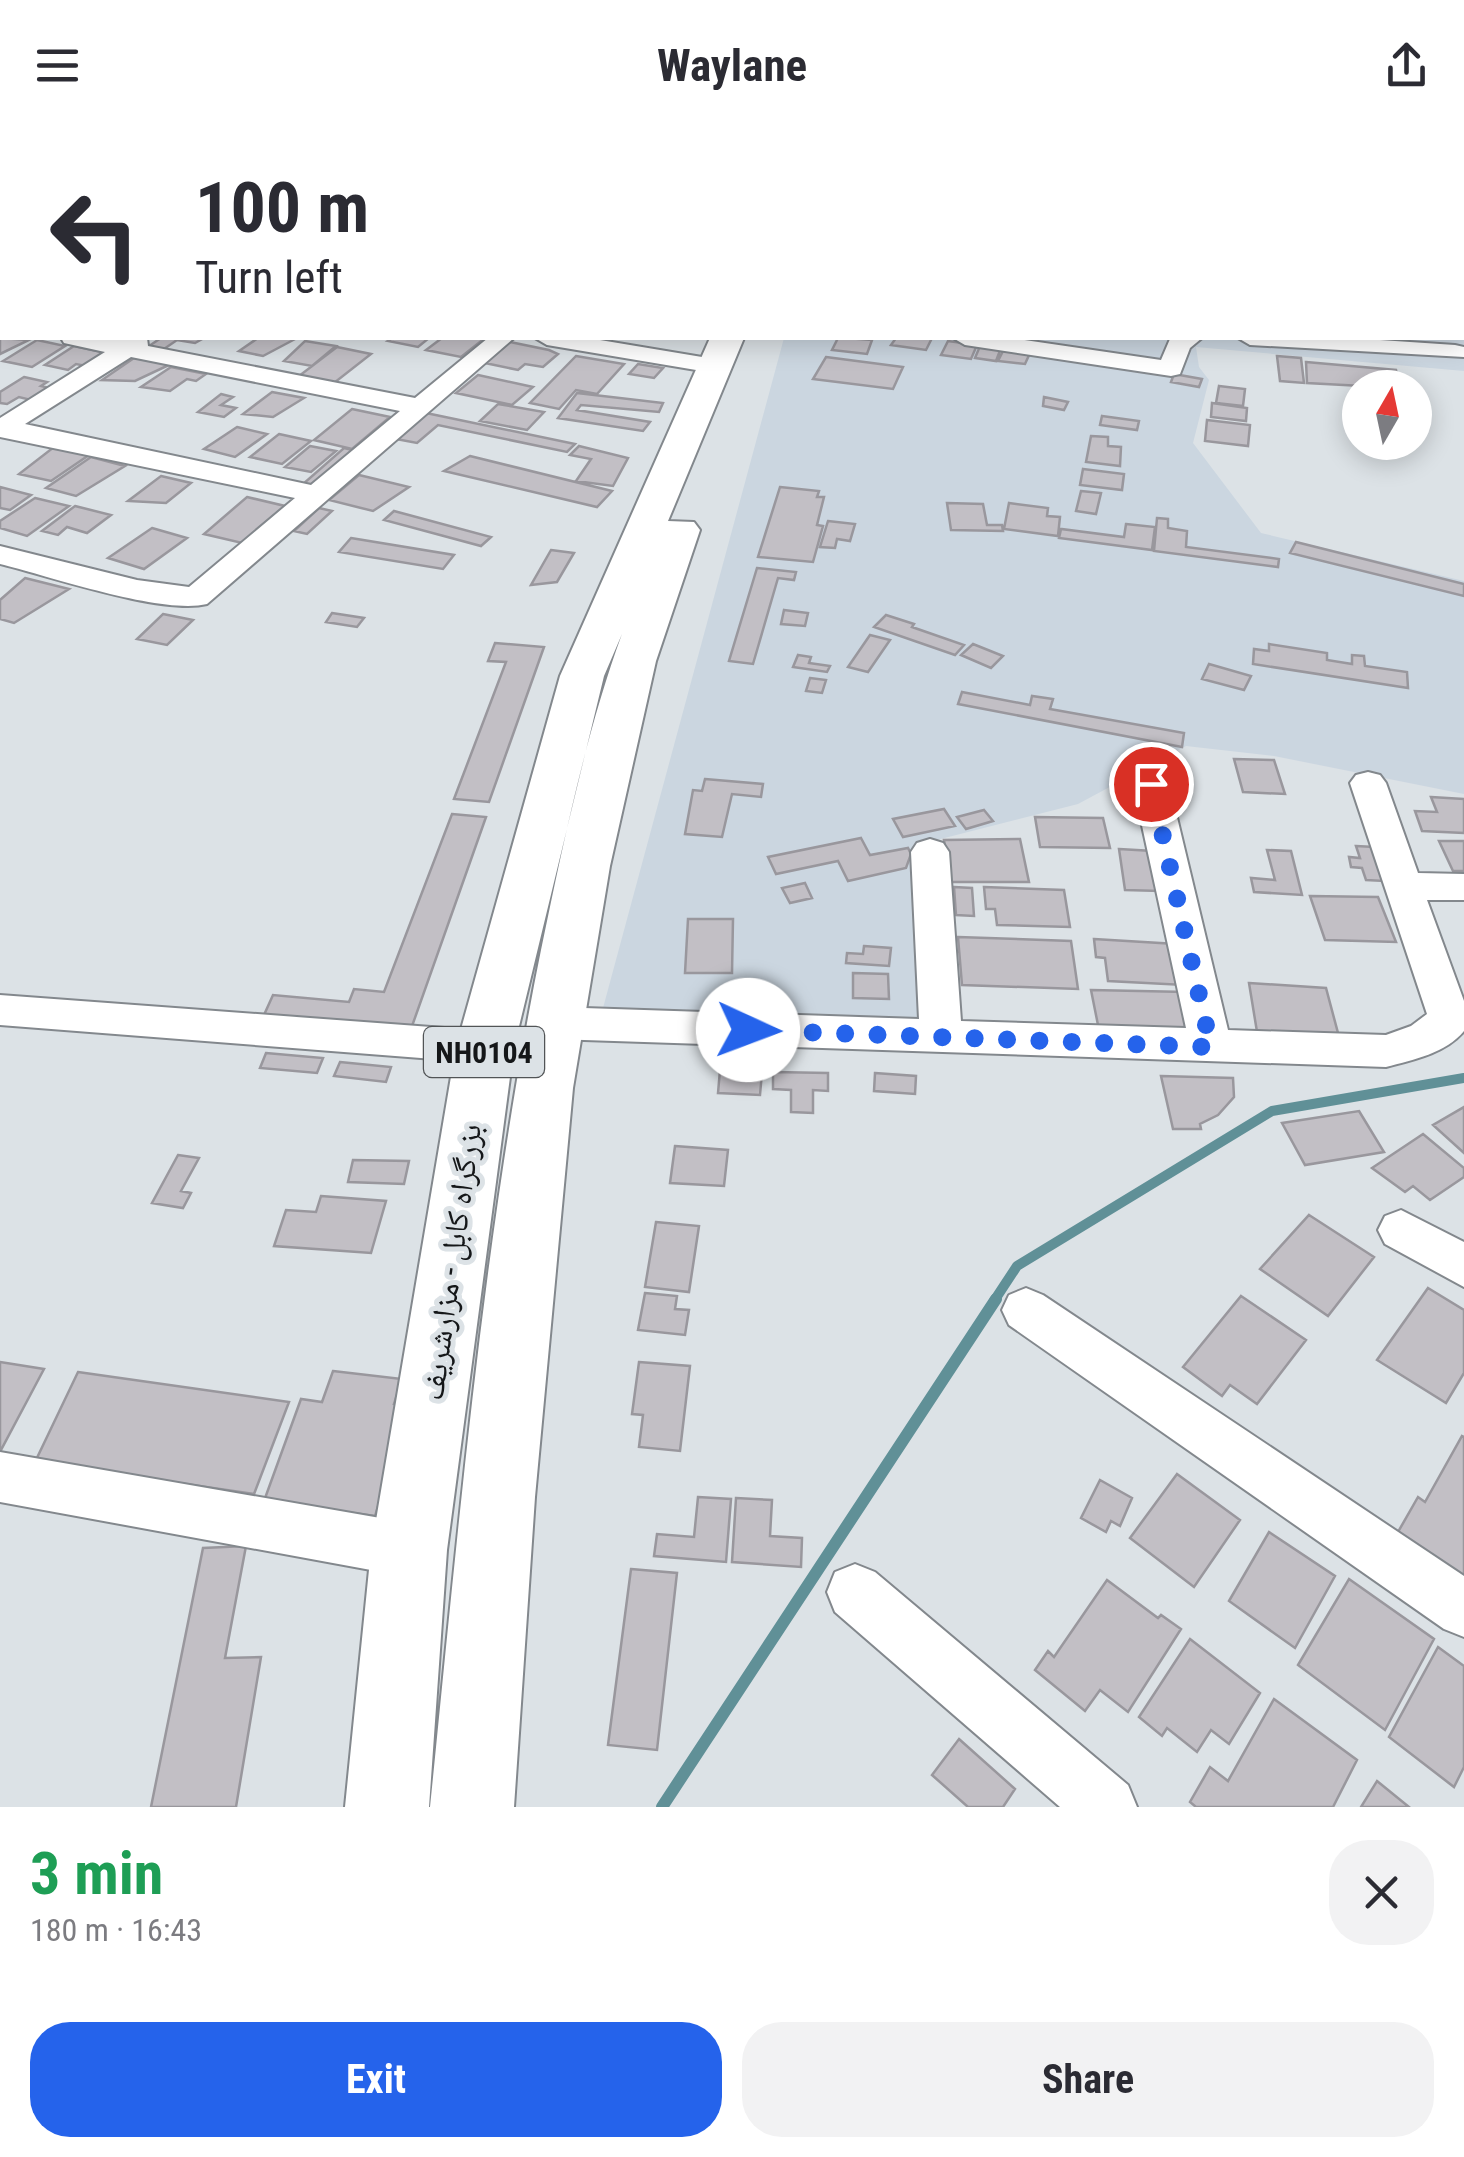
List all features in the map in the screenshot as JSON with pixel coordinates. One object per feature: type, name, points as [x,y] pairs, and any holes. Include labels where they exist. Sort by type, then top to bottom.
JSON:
[{"type":"highway","name":"بزرگراه کابل - مزارشریف","points":[[387,1805],[413,1522],[481,1066],[582,676],[708,452],[733,347]]},
{"type":"highway","name":"بزرگراه کابل - مزارشریف","points":[[472,1804],[498,1497],[543,1088],[584,866],[634,661],[656,542]]},
{"type":"highway","points":[[481,1066],[543,1088]]},
{"type":"highway","points":[[413,1522],[498,1497]]},
{"type":"street","points":[[99,340],[137,343],[420,407]]},
{"type":"street","points":[[0,554],[137,589],[196,598],[500,340]]},
{"type":"street","points":[[588,340],[733,347]]},
{"type":"street","points":[[979,340],[1171,368],[1179,344],[1186,340]]},
{"type":"street","points":[[1279,340],[1455,352]]},
{"type":"street","points":[[1,428],[137,343]]},
{"type":"street","points":[[1,428],[319,495]]},
{"type":"street","points":[[554,1023],[1386,1051],[1456,1029],[1368,783]]},
{"type":"street","points":[[1151,784],[1211,1047]]},
{"type":"street","points":[[930,852],[941,1038]]},
{"type":"street","points":[[1404,886],[1464,887]]},
{"type":"street","points":[[0,1010],[481,1066]]},
{"type":"street","points":[[1401,1230],[1464,1266]]},
{"type":"street","points":[[1026,1310],[1464,1609]]},
{"type":"street","points":[[0,1477],[413,1522]]},
{"type":"street","points":[[855,1592],[1106,1807]]},
{"type":"shaded area","points":[[783,340],[1464,340],[1464,371],[1196,347],[1199,367],[1209,380],[1193,443],[1261,533],[1464,581],[1464,794],[1274,756],[1186,746],[1078,804],[913,846],[938,1022],[603,1008]]},
{"type":"building","points":[[0,340],[29,340],[0,354]]},
{"type":"building","points":[[37,340],[65,346],[32,367],[3,361]]},
{"type":"building","points":[[158,340],[177,340],[164,349],[149,346]]},
{"type":"building","points":[[255,340],[293,340],[263,356],[239,351]]},
{"type":"building","points":[[390,340],[427,340],[418,347]]},
{"type":"building","points":[[439,340],[482,340],[461,357],[426,350]]},
{"type":"building","points":[[837,340],[872,340],[867,354],[832,350]]},
{"type":"building","points":[[895,340],[931,340],[926,350],[891,345]]},
{"type":"building","points":[[305,341],[336,346],[312,366],[284,361]]},
{"type":"building","points":[[948,341],[977,345],[971,359],[941,355]]},
{"type":"building","points":[[510,342],[558,354],[543,367],[525,364],[518,370],[485,363]]},
{"type":"building","points":[[74,346],[107,353],[86,366],[76,364],[68,370],[45,365]]},
{"type":"building","points":[[980,346],[1001,348],[996,361],[975,358]]},
{"type":"building","points":[[337,347],[371,354],[334,383],[299,376]]},
{"type":"building","points":[[1004,349],[1030,353],[1025,364],[998,361]]},
{"type":"building","points":[[576,356],[624,364],[597,394],[576,390],[559,409],[530,403]]},
{"type":"building","points":[[1277,356],[1301,358],[1304,383],[1280,381]]},
{"type":"building","points":[[826,357],[903,367],[893,389],[813,379]]},
{"type":"building","points":[[134,358],[171,364],[135,381],[102,380]]},
{"type":"building","points":[[1306,362],[1396,370],[1342,370],[1342,385],[1307,383]]},
{"type":"building","points":[[638,364],[663,368],[654,378],[629,374]]},
{"type":"building","points":[[171,367],[206,374],[196,381],[187,379],[170,391],[141,387]]},
{"type":"building","points":[[1174,374],[1202,379],[1199,387],[1171,382]]},
{"type":"building","points":[[478,375],[533,387],[512,405],[456,393]]},
{"type":"building","points":[[24,377],[47,382],[41,386],[53,389],[35,401],[19,397],[7,404],[0,403],[0,392]]},
{"type":"building","points":[[1219,386],[1245,389],[1243,406],[1216,403]]},
{"type":"building","points":[[272,392],[304,398],[273,417],[243,414]]},
{"type":"building","points":[[577,393],[663,403],[659,412],[581,405],[577,410],[650,422],[643,431],[558,418]]},
{"type":"building","points":[[221,394],[233,397],[221,405],[236,408],[224,417],[198,412]]},
{"type":"building","points":[[1044,397],[1068,402],[1064,410],[1043,406]]},
{"type":"building","points":[[1212,403],[1247,408],[1246,421],[1211,417]]},
{"type":"building","points":[[498,404],[544,412],[527,430],[480,421]]},
{"type":"building","points":[[352,409],[390,417],[352,449],[314,440]]},
{"type":"building","points":[[426,413],[575,444],[567,452],[438,425],[417,443],[396,439]]},
{"type":"building","points":[[1102,416],[1139,421],[1137,430],[1100,425]]},
{"type":"building","points":[[1207,420],[1250,425],[1248,446],[1205,441]]},
{"type":"building","points":[[237,427],[267,434],[235,457],[204,449]]},
{"type":"building","points":[[279,434],[311,441],[282,464],[250,457]]},
{"type":"building","points":[[1091,436],[1108,437],[1108,446],[1121,447],[1120,466],[1086,462]]},
{"type":"building","points":[[310,446],[336,451],[311,472],[285,467]]},
{"type":"building","points":[[579,446],[628,458],[613,486],[576,481],[591,459],[570,455]]},
{"type":"building","points":[[54,447],[89,455],[51,481],[19,474]]},
{"type":"building","points":[[344,448],[357,451],[316,487],[303,484]]},
{"type":"building","points":[[470,456],[612,491],[597,507],[444,471]]},
{"type":"building","points":[[91,457],[125,466],[76,496],[46,488]]},
{"type":"building","points":[[1083,469],[1124,474],[1122,490],[1080,485]]},
{"type":"building","points":[[359,475],[409,487],[373,511],[329,500]]},
{"type":"building","points":[[161,476],[191,483],[166,503],[128,501]]},
{"type":"building","points":[[0,487],[31,495],[10,510],[0,508]]},
{"type":"building","points":[[780,487],[819,491],[817,497],[824,497],[817,525],[823,526],[813,562],[758,557]]},
{"type":"building","points":[[1081,491],[1101,493],[1096,514],[1076,511]]},
{"type":"building","points":[[247,497],[285,506],[242,543],[204,534]]},
{"type":"building","points":[[35,498],[69,506],[27,536],[0,528],[0,521]]},
{"type":"building","points":[[947,503],[983,504],[987,525],[1002,525],[1003,531],[951,530]]},
{"type":"building","points":[[1009,503],[1048,508],[1047,516],[1060,517],[1058,536],[1004,529]]},
{"type":"building","points":[[75,506],[111,515],[87,533],[67,527],[58,535],[42,531]]},
{"type":"building","points":[[319,508],[332,511],[307,534],[294,531]]},
{"type":"building","points":[[394,511],[491,537],[481,546],[384,520]]},
{"type":"building","points":[[1157,518],[1168,519],[1168,528],[1187,531],[1186,547],[1279,559],[1278,567],[1154,551]]},
{"type":"building","points":[[828,521],[855,524],[850,541],[837,539],[835,548],[820,547]]},
{"type":"building","points":[[1126,524],[1155,527],[1152,550],[1059,538],[1061,529],[1124,537]]},
{"type":"building","points":[[152,528],[187,538],[144,569],[108,558]]},
{"type":"building","points":[[351,538],[454,555],[443,569],[339,552]]},
{"type":"building","points":[[1296,542],[1464,584],[1464,596],[1290,553]]},
{"type":"building","points":[[551,550],[574,553],[557,582],[531,585]]},
{"type":"building","points":[[757,568],[796,572],[794,580],[778,578],[753,664],[729,661]]},
{"type":"building","points":[[25,578],[69,589],[14,623],[0,619],[0,600]]},
{"type":"building","points":[[784,610],[808,613],[805,626],[781,624]]},
{"type":"building","points":[[332,613],[364,618],[357,627],[326,622]]},
{"type":"building","points":[[163,614],[193,620],[167,645],[137,639]]},
{"type":"building","points":[[886,615],[964,645],[955,655],[874,627]]},
{"type":"building","points":[[870,635],[890,640],[868,672],[848,667]]},
{"type":"building","points":[[495,643],[544,647],[489,802],[454,799],[506,662],[488,661]]},
{"type":"building","points":[[973,644],[1003,656],[991,668],[961,655]]},
{"type":"building","points":[[1269,644],[1327,653],[1327,660],[1352,664],[1352,655],[1364,656],[1365,666],[1407,672],[1408,688],[1253,664],[1254,649],[1269,651]]},
{"type":"building","points":[[798,655],[811,657],[809,663],[830,666],[827,672],[793,667]]},
{"type":"building","points":[[1209,664],[1251,676],[1244,690],[1202,679]]},
{"type":"building","points":[[810,678],[826,680],[822,693],[806,691]]},
{"type":"building","points":[[962,692],[1030,705],[1032,696],[1053,699],[1050,709],[1184,733],[1182,747],[958,704]]},
{"type":"building","points":[[1234,759],[1274,760],[1285,794],[1243,792]]},
{"type":"building","points":[[705,779],[763,784],[761,797],[732,794],[722,837],[685,834],[693,790],[702,791]]},
{"type":"building","points":[[1431,797],[1464,799],[1464,833],[1422,831],[1415,811],[1437,812]]},
{"type":"building","points":[[944,809],[955,826],[903,837],[893,819]]},
{"type":"building","points":[[984,810],[993,821],[966,829],[957,817]]},
{"type":"building","points":[[452,814],[486,817],[411,1029],[264,1015],[273,995],[349,1002],[354,989],[384,992]]},
{"type":"building","points":[[1035,817],[1103,818],[1110,848],[1040,847]]},
{"type":"building","points":[[861,838],[870,855],[908,848],[911,854],[906,868],[848,881],[838,861],[776,874],[768,857]]},
{"type":"building","points":[[1020,839],[1029,882],[951,882],[944,840]]},
{"type":"building","points":[[1439,841],[1464,841],[1464,871],[1453,871]]},
{"type":"building","points":[[1356,846],[1374,847],[1384,881],[1366,880],[1362,868],[1351,867],[1349,857],[1360,858]]},
{"type":"building","points":[[1119,849],[1153,851],[1160,891],[1125,890]]},
{"type":"building","points":[[1267,850],[1291,851],[1302,895],[1254,892],[1251,878],[1275,880]]},
{"type":"building","points":[[805,883],[812,898],[790,903],[782,888]]},
{"type":"building","points":[[954,887],[972,888],[974,916],[956,915]]},
{"type":"building","points":[[984,887],[1064,890],[1070,927],[997,925],[995,909],[986,909]]},
{"type":"building","points":[[1310,896],[1378,897],[1396,942],[1325,940]]},
{"type":"building","points":[[688,919],[733,919],[732,973],[685,973]]},
{"type":"building","points":[[958,937],[1071,941],[1078,989],[962,985]]},
{"type":"building","points":[[1094,939],[1176,944],[1184,985],[1108,981],[1105,958],[1096,957]]},
{"type":"building","points":[[864,946],[891,948],[889,966],[846,963],[847,953],[863,954]]},
{"type":"building","points":[[853,973],[888,974],[889,999],[853,998]]},
{"type":"building","points":[[1249,983],[1326,988],[1342,1048],[1259,1044]]},
{"type":"building","points":[[1091,990],[1187,992],[1199,1042],[1101,1040]]},
{"type":"building","points":[[266,1053],[323,1058],[317,1073],[260,1068]]},
{"type":"building","points":[[340,1062],[391,1067],[386,1082],[334,1076]]},
{"type":"building","points":[[720,1070],[762,1072],[760,1095],[718,1093]]},
{"type":"building","points":[[773,1072],[828,1073],[828,1091],[813,1090],[813,1113],[791,1112],[791,1090],[773,1089]]},
{"type":"building","points":[[875,1073],[916,1076],[915,1094],[874,1091]]},
{"type":"building","points":[[1161,1076],[1233,1078],[1234,1097],[1218,1115],[1200,1124],[1201,1129],[1173,1129]]},
{"type":"building","points":[[1464,1107],[1464,1153],[1433,1125]]},
{"type":"building","points":[[1359,1111],[1384,1152],[1305,1165],[1282,1123]]},
{"type":"building","points":[[1423,1134],[1464,1168],[1464,1177],[1430,1200],[1413,1186],[1405,1192],[1372,1168]]},
{"type":"building","points":[[675,1146],[728,1150],[724,1186],[670,1183]]},
{"type":"building","points":[[178,1155],[199,1158],[181,1191],[191,1193],[183,1208],[152,1203]]},
{"type":"building","points":[[353,1160],[409,1161],[404,1184],[348,1182]]},
{"type":"building","points":[[321,1196],[386,1201],[371,1253],[274,1246],[286,1210],[316,1212]]},
{"type":"building","points":[[1309,1215],[1374,1257],[1328,1316],[1260,1269]]},
{"type":"building","points":[[656,1222],[699,1226],[689,1292],[645,1287]]},
{"type":"building","points":[[1428,1288],[1464,1310],[1464,1373],[1446,1403],[1377,1360]]},
{"type":"building","points":[[645,1293],[677,1296],[675,1309],[689,1310],[685,1335],[638,1330]]},
{"type":"building","points":[[1241,1296],[1306,1340],[1257,1404],[1230,1385],[1222,1396],[1183,1367]]},
{"type":"building","points":[[0,1362],[44,1369],[0,1452]]},
{"type":"building","points":[[639,1362],[690,1366],[680,1451],[639,1447],[643,1415],[632,1414]]},
{"type":"building","points":[[333,1371],[402,1379],[394,1404],[409,1406],[375,1516],[264,1501],[301,1399],[322,1402]]},
{"type":"building","points":[[78,1372],[289,1402],[254,1494],[35,1462]]},
{"type":"building","points":[[1462,1436],[1464,1586],[1394,1539],[1418,1497],[1425,1502]]},
{"type":"building","points":[[1177,1474],[1240,1520],[1194,1587],[1130,1538]]},
{"type":"building","points":[[1100,1480],[1132,1498],[1120,1526],[1111,1521],[1106,1532],[1081,1518]]},
{"type":"building","points":[[698,1497],[731,1499],[726,1562],[654,1556],[657,1534],[694,1537]]},
{"type":"building","points":[[736,1498],[772,1500],[770,1536],[802,1538],[801,1567],[732,1562]]},
{"type":"building","points":[[1269,1532],[1335,1576],[1295,1648],[1229,1601]]},
{"type":"building","points":[[246,1546],[225,1658],[261,1657],[236,1807],[151,1807],[203,1548]]},
{"type":"building","points":[[631,1569],[677,1573],[657,1750],[608,1745]]},
{"type":"building","points":[[1349,1579],[1434,1639],[1385,1730],[1298,1665]]},
{"type":"building","points":[[1107,1580],[1158,1618],[1161,1615],[1181,1629],[1128,1712],[1100,1690],[1085,1711],[1035,1670],[1048,1651],[1054,1657]]},
{"type":"building","points":[[1190,1639],[1260,1693],[1229,1744],[1211,1730],[1197,1752],[1167,1728],[1162,1736],[1139,1717]]},
{"type":"building","points":[[1438,1647],[1464,1666],[1464,1767],[1454,1787],[1389,1737]]},
{"type":"building","points":[[1274,1699],[1357,1760],[1333,1807],[1196,1807],[1190,1802],[1210,1767],[1228,1781]]},
{"type":"building","points":[[959,1739],[1015,1789],[1003,1807],[968,1807],[932,1775]]},
{"type":"building","points":[[1377,1781],[1409,1807],[1361,1807]]},
{"type":"waterway","points":[[994,1301],[1017,1266],[1272,1111],[1464,1078]]},
{"type":"waterway","points":[[662,1807],[996,1299]]},
{"type":"route","points":[[748,1030],[1211,1047],[1151,784]]}]
